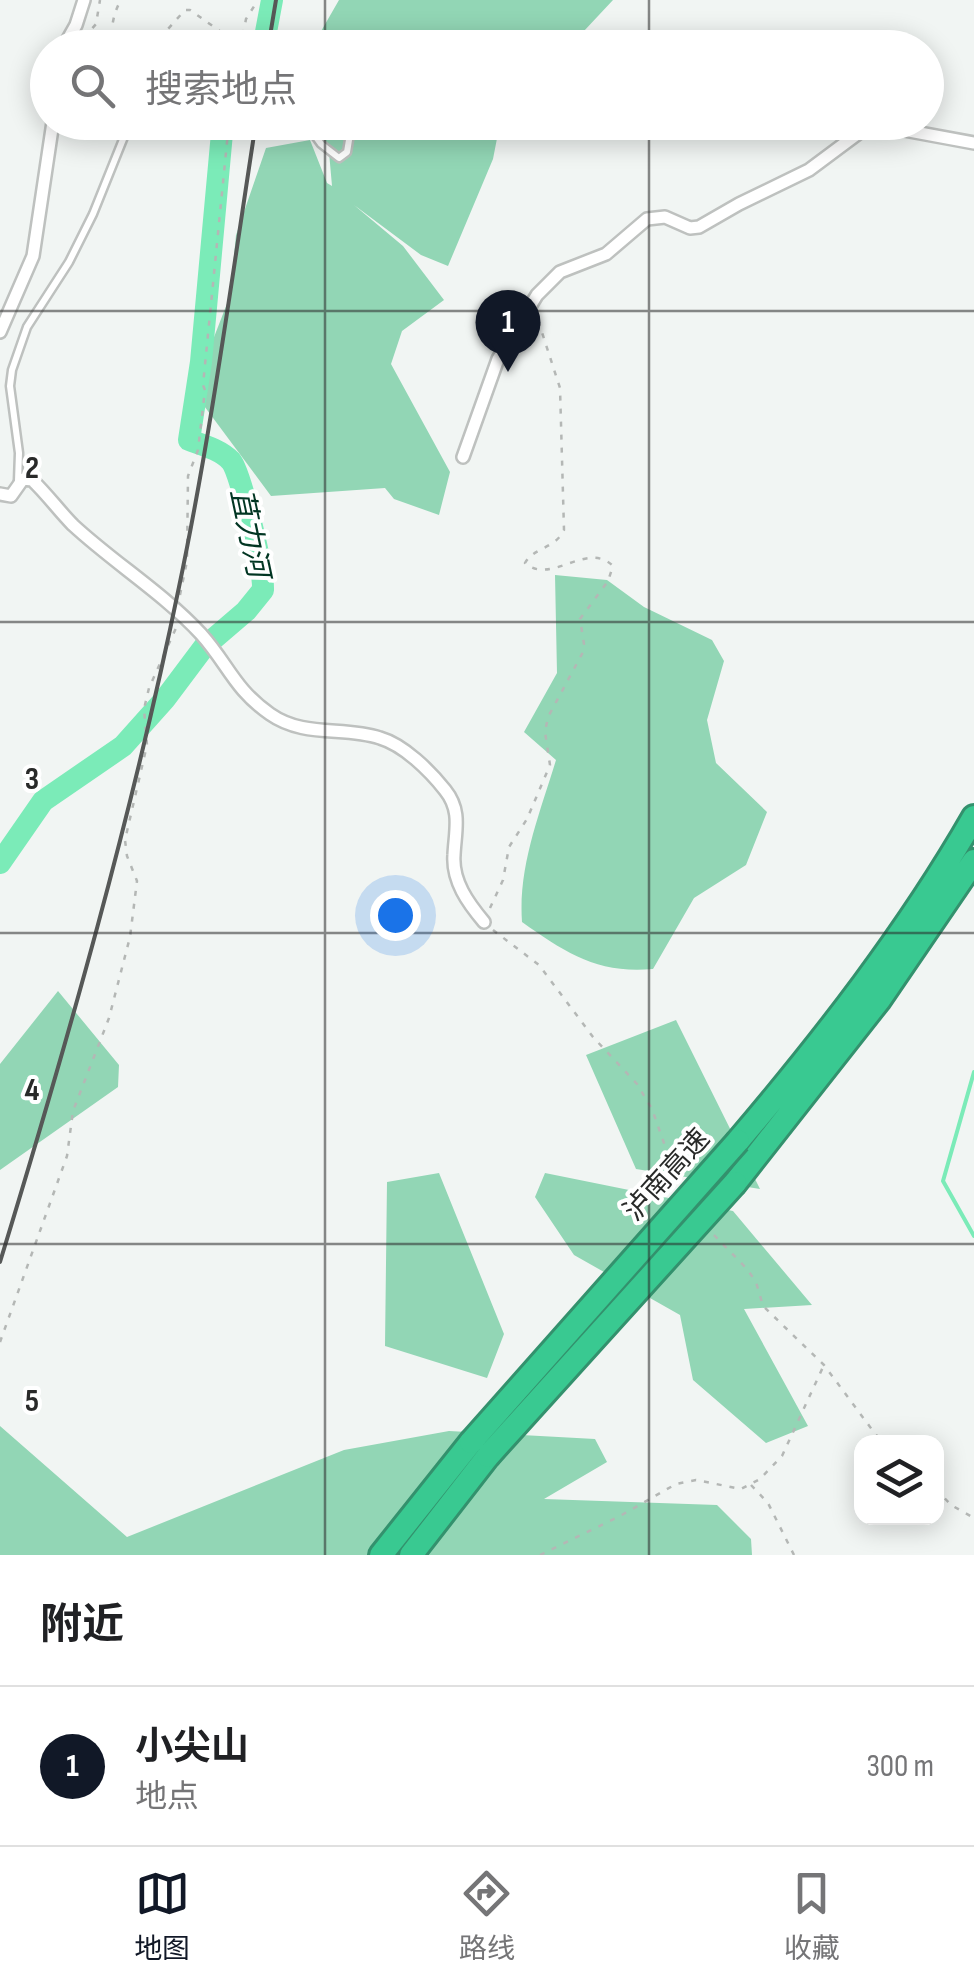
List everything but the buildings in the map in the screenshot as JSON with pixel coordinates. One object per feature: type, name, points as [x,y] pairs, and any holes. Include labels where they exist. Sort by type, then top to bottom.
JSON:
[{"type":"highway","name":"泸南高速","points":[[411,1555],[480,1449],[788,1082],[860,986],[974,816]]},
{"type":"highway","name":"泸南高速","points":[[380,1555],[736,1184],[880,1000],[974,861]]},
{"type":"street","points":[[73,30],[84,0]]},
{"type":"street","points":[[944,137],[974,143]]},
{"type":"street","points":[[0,332],[33,256],[50,140]]},
{"type":"street","points":[[463,457],[498,359],[536,296],[560,272],[606,254],[647,219],[665,216],[699,228],[809,170],[849,140]]},
{"type":"street","points":[[0,494],[11,496],[25,478],[32,480],[74,526],[127,566],[200,633],[242,692],[278,719],[320,732],[383,738],[418,763],[444,789],[456,809],[456,877],[467,902],[484,922]]},
{"type":"lane","points":[[18,488],[12,370],[27,327],[70,262],[123,140]]},
{"type":"lane","points":[[318,140],[339,158],[347,152],[349,140]]},
{"type":"path","points":[[110,30],[110,22],[121,0]]},
{"type":"path","points":[[244,30],[258,0]]},
{"type":"path","points":[[166,30],[180,13],[190,10],[217,30]]},
{"type":"path","points":[[0,1342],[67,1156],[73,1111],[109,1018],[130,937],[138,881],[125,840],[147,745],[144,720],[149,688],[175,634],[187,561],[188,476],[200,435],[227,140]]},
{"type":"path","points":[[484,922],[503,880],[509,848],[550,765],[545,727],[580,659],[584,644],[580,619],[608,581],[612,566],[606,559],[595,558],[543,570],[533,570],[525,563],[531,554],[556,544],[564,530],[560,388],[543,344],[534,308],[536,296]]},
{"type":"path","points":[[540,1555],[676,1484],[696,1480],[740,1489],[750,1484],[782,1456],[824,1366]]},
{"type":"path","points":[[750,1484],[768,1504],[794,1555]]},
{"type":"path","points":[[944,1499],[974,1518]]},
{"type":"green space","points":[[339,0],[613,0],[585,30],[322,30]]},
{"type":"green space","points":[[310,140],[327,183],[332,186],[329,152],[322,140],[497,140],[493,159],[448,266],[421,255],[354,205],[403,246],[444,300],[402,331],[391,364],[450,472],[439,515],[394,499],[385,488],[271,496],[193,391],[230,296],[236,235],[266,148]]},
{"type":"green space","points":[[555,575],[607,580],[644,607],[712,640],[724,661],[707,720],[716,763],[767,812],[746,865],[694,898],[653,969],[615,968],[583,959],[522,922],[527,860],[556,760],[524,732],[557,673]]},
{"type":"green space","points":[[58,991],[119,1065],[118,1087],[0,1170],[0,1064]]},
{"type":"green space","points":[[676,1020],[760,1189],[636,1169],[586,1055]]},
{"type":"green space","points":[[439,1173],[504,1334],[487,1378],[385,1346],[387,1182]]},
{"type":"green space","points":[[545,1173],[733,1211],[812,1305],[744,1309],[808,1426],[766,1443],[693,1380],[680,1315],[574,1255],[535,1197]]},
{"type":"green space","points":[[0,1426],[127,1537],[344,1450],[449,1431],[595,1439],[607,1462],[544,1499],[717,1505],[751,1539],[752,1555],[0,1555]]},
{"type":"waterway","name":"苴力河","points":[[266,30],[272,0]]},
{"type":"waterway","name":"苴力河","points":[[0,863],[43,801],[123,746],[204,647],[246,611],[263,590],[251,523],[235,469],[222,454],[189,440],[201,362],[221,140]]},
{"type":"waterway","points":[[974,1072],[943,1181],[974,1236]]},
{"type":"railway","points":[[271,30],[276,0]]},
{"type":"railway","points":[[0,1262],[97,927],[161,672],[201,472],[253,140]]},
{"type":"place","name":"小尖山","points":[[508,372]]}]
